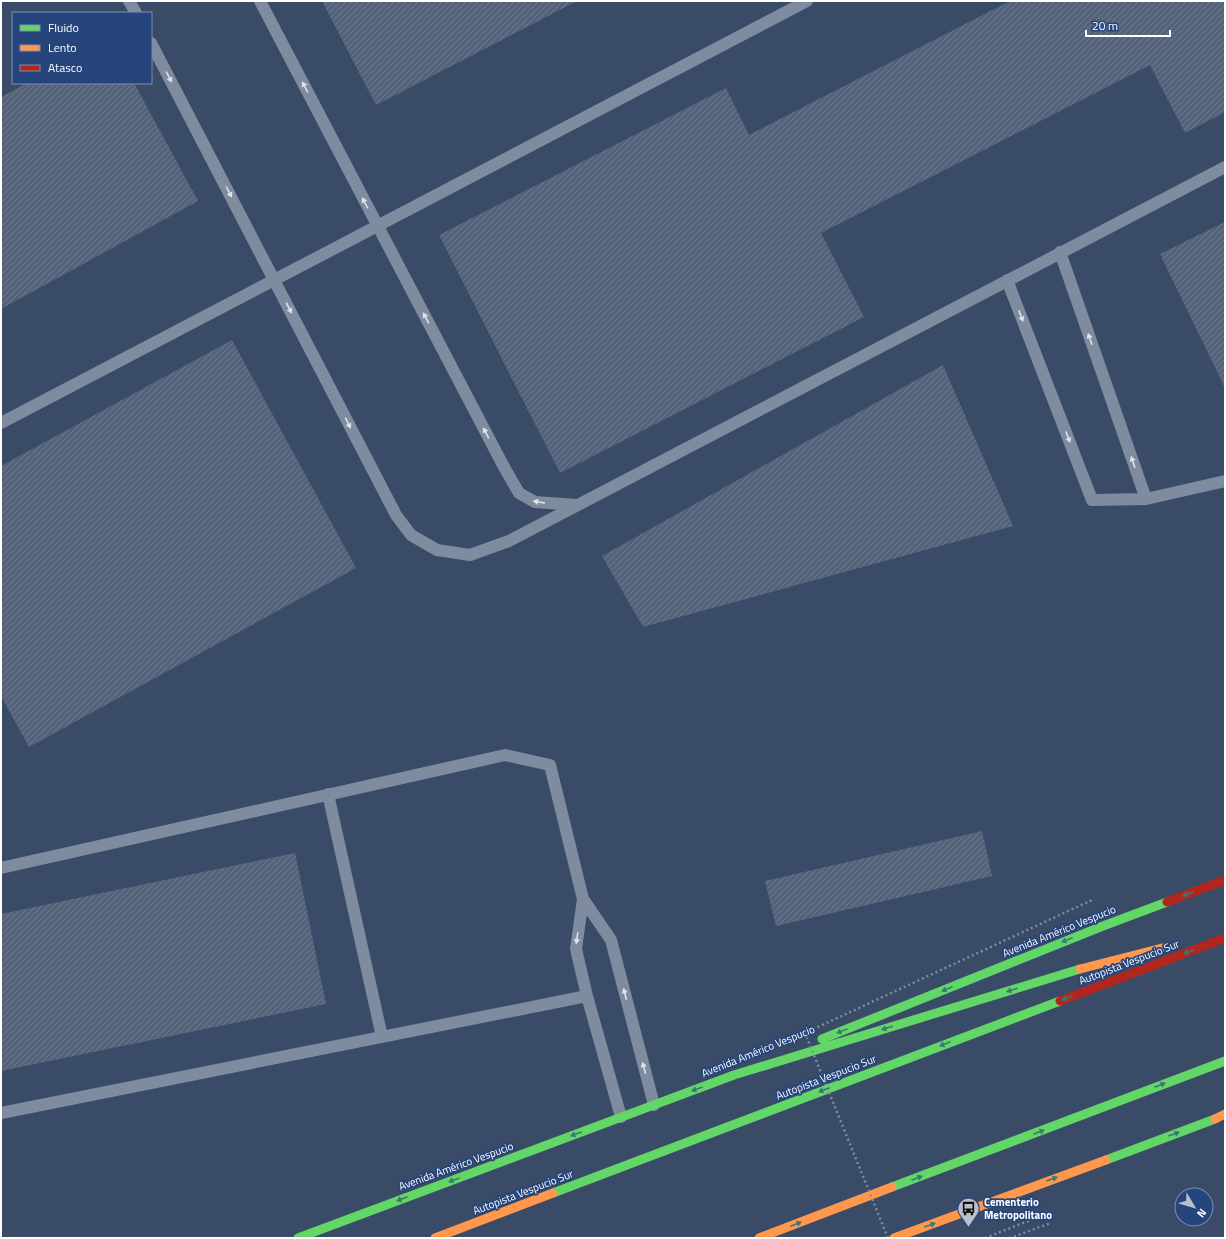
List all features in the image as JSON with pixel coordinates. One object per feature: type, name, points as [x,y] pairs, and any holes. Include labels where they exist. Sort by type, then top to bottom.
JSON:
[{"type":"main road","name":"Avenida Américo Vespucio","points":[[298,1238],[734,1075],[1103,926],[1225,880]]},
{"type":"main road","points":[[1195,940],[1225,932]]},
{"type":"main road","name":"Autopista Vespucio Sur","points":[[435,1238],[1225,938]]},
{"type":"main road","points":[[734,1075],[1070,972],[1173,946]]},
{"type":"main road","points":[[759,1238],[1225,1060]]},
{"type":"main road","points":[[894,1238],[1225,1115]]},
{"type":"lane","points":[[129,1],[135,12]]},
{"type":"lane","points":[[260,1],[377,226],[519,493],[535,502],[578,505]]},
{"type":"lane","points":[[1,423],[807,1]]},
{"type":"lane","points":[[152,44],[396,515],[411,535],[437,550],[470,555],[509,541],[1225,167]]},
{"type":"lane","points":[[1060,252],[1146,499]]},
{"type":"lane","points":[[1007,280],[1092,500],[1146,499],[1225,481]]},
{"type":"lane","points":[[1,868],[506,755],[550,765],[583,899],[611,940],[654,1105]]},
{"type":"lane","points":[[328,794],[382,1037]]},
{"type":"lane","points":[[583,899],[576,949],[587,996],[621,1117]]},
{"type":"lane","points":[[1,1113],[587,996]]},
{"type":"path","points":[[888,1238],[805,1033],[1092,900]]},
{"type":"path","points":[[985,1238],[1046,1214],[1048,1224],[1010,1238]]},
{"type":"building","points":[[322,1],[577,1],[376,105]]},
{"type":"building","points":[[1010,1],[1225,1],[1225,112],[1185,133],[1150,65],[821,233],[864,317],[560,473],[439,235],[726,88],[749,135]]},
{"type":"building","points":[[25,84],[135,84],[198,201],[1,309],[1,97]]},
{"type":"building","points":[[1225,222],[1225,388],[1160,254]]},
{"type":"building","points":[[232,340],[356,568],[29,747],[1,696],[1,466]]},
{"type":"building","points":[[943,365],[1013,526],[643,627],[602,556]]},
{"type":"building","points":[[982,831],[992,876],[776,926],[765,881]]},
{"type":"building","points":[[295,853],[326,1004],[1,1071],[1,914]]},
{"type":"traffic: fast","points":[[822,1039],[1103,926],[1167,902]]},
{"type":"traffic: fast","points":[[734,1075],[1080,969]]},
{"type":"traffic: fast","points":[[553,1193],[1060,1001]]},
{"type":"traffic: fast","points":[[892,1187],[1225,1061]]},
{"type":"traffic: fast","points":[[298,1238],[734,1075]]},
{"type":"traffic: fast","points":[[1106,1160],[1215,1119]]},
{"type":"traffic: slow","points":[[1080,969],[1166,947]]},
{"type":"traffic: slow","points":[[1215,1119],[1225,1114]]},
{"type":"traffic: slow","points":[[894,1238],[1106,1160]]},
{"type":"traffic: slow","points":[[759,1238],[892,1187]]},
{"type":"traffic: slow","points":[[435,1238],[553,1193]]},
{"type":"traffic: jam","points":[[1167,902],[1225,880]]},
{"type":"traffic: jam","points":[[1060,1001],[1225,938]]},
{"type":"place","name":"Cementerio Metropolitano","points":[[969,1228]]}]
